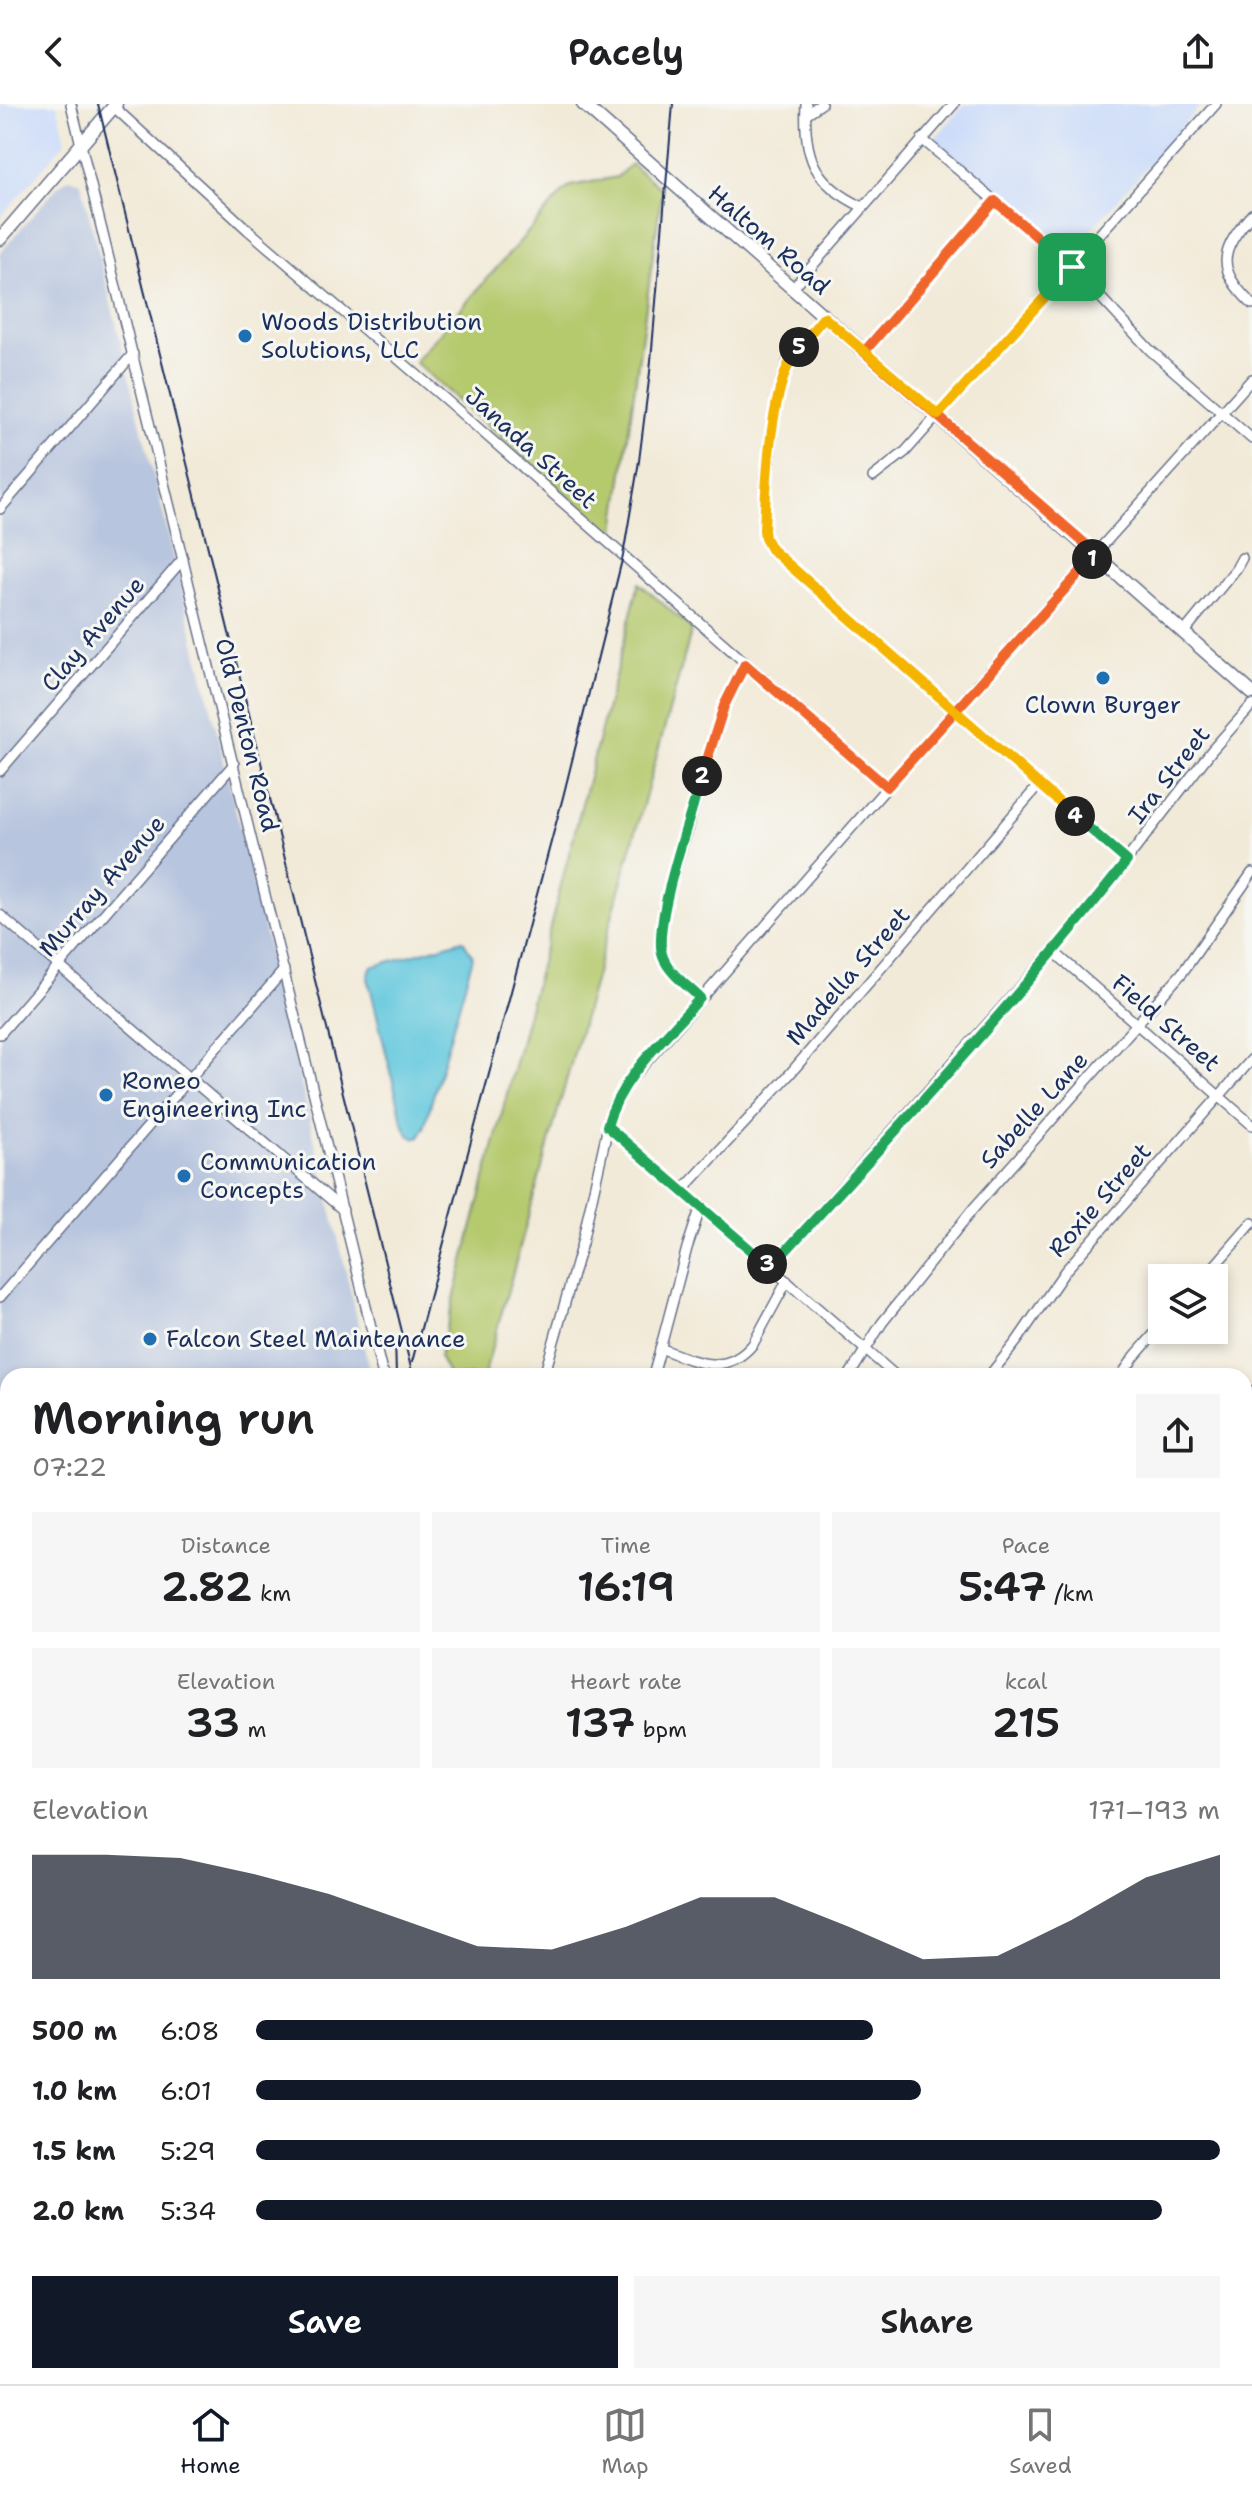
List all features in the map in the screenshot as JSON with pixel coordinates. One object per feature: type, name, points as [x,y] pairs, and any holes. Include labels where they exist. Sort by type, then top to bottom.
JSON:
[{"type":"main road","name":"Haltom Road","points":[[583,104],[1252,693]]},
{"type":"main road","points":[[0,239],[115,105]]},
{"type":"street","name":"Old Denton Road","points":[[71,104],[381,1368]]},
{"type":"street","points":[[821,104],[806,109],[807,148],[816,171],[832,188],[863,207]]},
{"type":"street","points":[[792,289],[954,104]]},
{"type":"street","points":[[873,477],[905,452],[1216,104]]},
{"type":"street","name":"Janada Street","points":[[115,105],[248,230],[887,787]]},
{"type":"street","points":[[922,139],[1072,267],[1150,350],[1252,439]]},
{"type":"street","points":[[864,352],[995,201]]},
{"type":"street","points":[[1252,214],[1226,249],[1226,266],[1241,293],[1252,304]]},
{"type":"street","points":[[824,317],[788,361],[781,381],[764,511],[765,538],[776,555],[1127,861]]},
{"type":"street","points":[[0,509],[133,354]]},
{"type":"street","points":[[546,1368],[582,1243],[607,1126],[612,1108],[624,1087],[954,711],[1252,379]]},
{"type":"street","points":[[1184,632],[1242,558]]},
{"type":"street","name":"Clay Avenue","points":[[0,771],[183,559]]},
{"type":"street","points":[[700,998],[665,962],[659,944],[660,931],[665,904],[713,740],[724,706],[745,664]]},
{"type":"street","name":"Ira Street","points":[[771,1267],[1053,951],[1212,750],[1252,705]]},
{"type":"street","name":"Murray Avenue","points":[[0,1034],[234,764]]},
{"type":"street","name":"Madella Street","points":[[683,1190],[788,1076],[1039,785]]},
{"type":"street","name":"Sabelle Lane","points":[[854,1368],[882,1323],[973,1209],[1182,973],[1252,873]]},
{"type":"street","points":[[0,915],[343,1210]]},
{"type":"street","name":"Field Street","points":[[1053,951],[1252,1125]]},
{"type":"street","points":[[0,1297],[284,970]]},
{"type":"street","name":"Roxie Street","points":[[995,1368],[1065,1271],[1252,1059]]},
{"type":"street","points":[[607,1126],[887,1368]]},
{"type":"street","points":[[655,1368],[701,1206]]},
{"type":"street","points":[[1216,1264],[1252,1223]]},
{"type":"street","points":[[660,1348],[702,1364],[714,1365],[736,1359],[753,1344],[787,1281]]},
{"type":"street","points":[[1127,1368],[1148,1341]]},
{"type":"shaded area","points":[[0,104],[57,104],[66,141],[0,218]]},
{"type":"shaded area","points":[[965,104],[1202,104],[1068,256],[934,139]]},
{"type":"shaded area","points":[[69,178],[81,182],[210,703],[369,1368],[0,1368],[0,253],[58,186]]},
{"type":"green space","points":[[631,164],[662,190],[614,537],[416,363],[563,192],[571,186],[617,177]]},
{"type":"green space","points":[[639,583],[692,629],[486,1368],[445,1368],[439,1357]]},
{"type":"water","points":[[463,940],[473,957],[424,1128],[419,1138],[415,1138],[407,1133],[402,1119],[368,978],[371,967]]},
{"type":"railway","points":[[98,104],[411,1368]]},
{"type":"railway","points":[[412,1362],[563,797],[623,556],[650,372],[673,104]]},
{"type":"railway","points":[[395,1338],[396,1368]]},
{"type":"place","name":"Woods Distribution Solutions, LLC","points":[[245,336]]},
{"type":"place","name":"Clown Burger","points":[[1103,678]]},
{"type":"place","name":"Romeo Engineering Inc","points":[[106,1095]]},
{"type":"place","name":"Communication Concepts","points":[[184,1176]]},
{"type":"place","name":"Falcon Steel Maintenance","points":[[150,1339]]},
{"type":"route","points":[[1072,267],[938,415],[864,352],[824,317],[788,361],[781,381],[764,511],[765,538],[771,549],[954,711],[1127,861],[1080,920],[771,1267],[607,1126],[612,1108],[624,1087],[700,998],[665,962],[659,944],[665,904],[713,740],[724,706],[745,664],[887,787],[954,711],[1097,554],[864,352],[995,201],[1072,267]]}]
